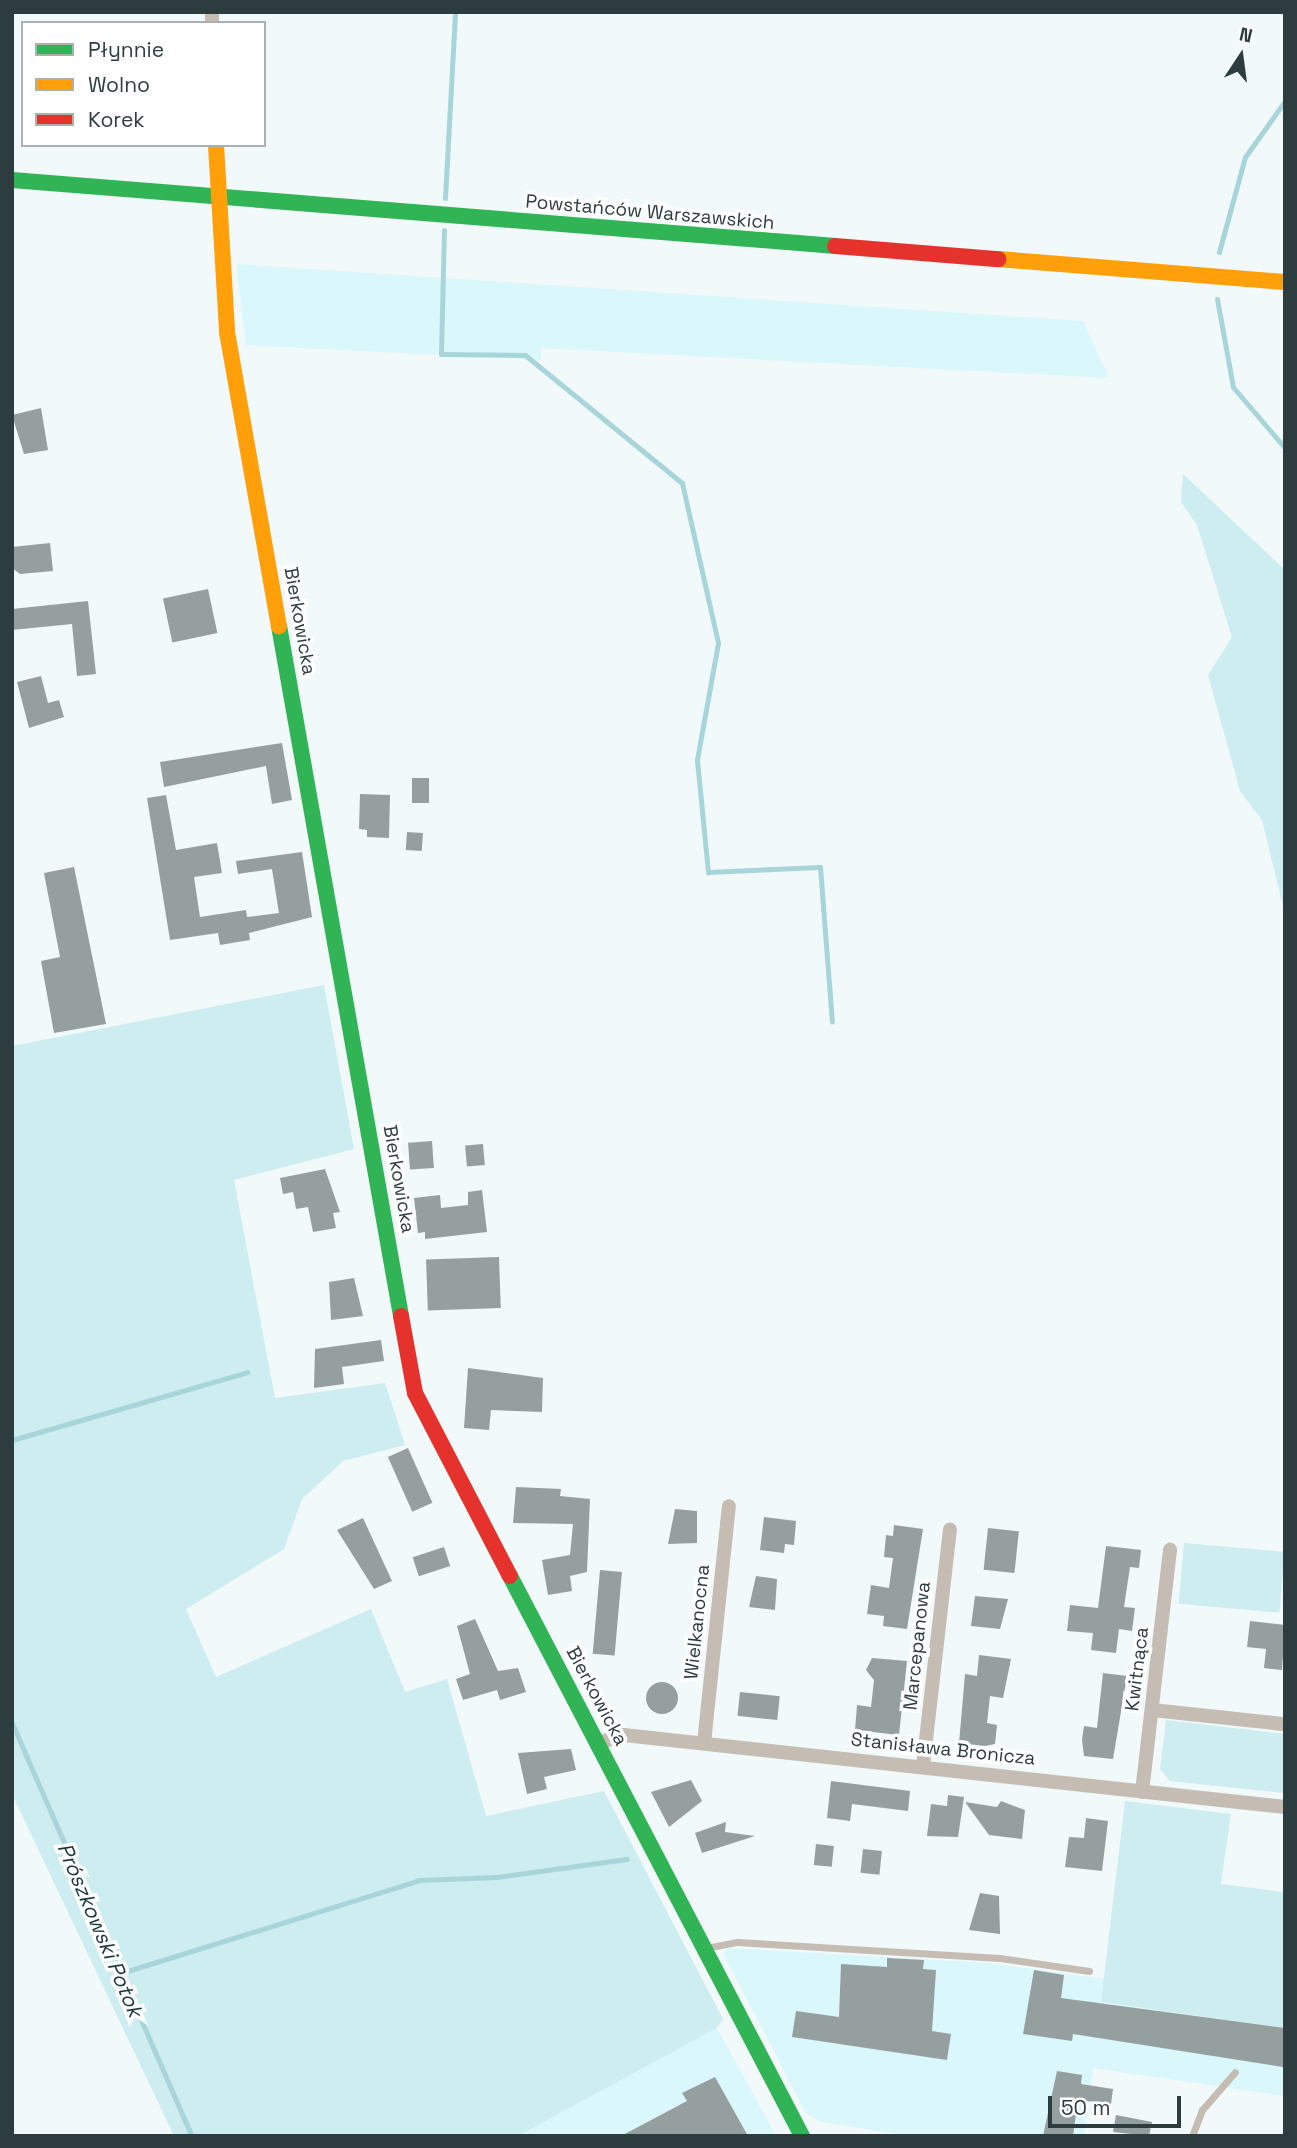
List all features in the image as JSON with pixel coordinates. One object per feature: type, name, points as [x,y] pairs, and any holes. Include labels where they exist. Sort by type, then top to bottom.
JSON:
[{"type":"street","name":"Bierkowicka","points":[[216,147],[227,332],[408,1368],[433,1433],[802,2136]]},
{"type":"street","name":"Powstańców Warszawskich","points":[[12,180],[1285,282]]},
{"type":"street","name":"Wielkanocna","points":[[704,1743],[729,1506]]},
{"type":"street","name":"Marcepanowa","points":[[923,1766],[950,1530]]},
{"type":"street","name":"Kwitnąca","points":[[1142,1791],[1170,1550]]},
{"type":"street","points":[[1152,1710],[1282,1724]]},
{"type":"street","name":"Stanisława Bronicza","points":[[598,1743],[624,1735],[1285,1807]]},
{"type":"lane","points":[[705,1949],[737,1942],[1000,1958],[1088,1971]]},
{"type":"lane","points":[[1192,2136],[1202,2110],[1235,2072]]},
{"type":"shaded area","points":[[236,264],[1083,321],[1109,378],[541,348],[541,360],[246,345]]},
{"type":"shaded area","points":[[1183,474],[1285,570],[1285,914],[1262,820],[1240,791],[1208,675],[1232,637],[1197,525],[1181,502]]},
{"type":"shaded area","points":[[324,985],[354,1149],[234,1180],[275,1398],[385,1383],[405,1445],[343,1461],[302,1499],[284,1549],[186,1609],[216,1677],[371,1609],[405,1692],[447,1679],[486,1816],[604,1791],[723,2019],[717,2028],[518,2136],[174,2136],[12,1794],[12,1046]]},
{"type":"shaded area","points":[[1184,1543],[1285,1552],[1279,1613],[1179,1604]]},
{"type":"shaded area","points":[[1166,1720],[1285,1734],[1285,1793],[1170,1781],[1160,1769]]},
{"type":"shaded area","points":[[1125,1801],[1231,1814],[1221,1884],[1285,1892],[1285,2028],[1101,2002]]},
{"type":"shaded area","points":[[728,1948],[990,1963],[1104,1979],[1102,2003],[1285,2028],[1285,2096],[1093,2068],[1084,2136],[910,2136],[821,2122],[806,2113],[723,1953]]},
{"type":"shaded area","points":[[717,2028],[776,2136],[518,2136]]},
{"type":"building","points":[[41,408],[48,450],[24,454],[12,415]]},
{"type":"building","points":[[50,543],[53,571],[20,574],[12,568],[12,547]]},
{"type":"building","points":[[208,589],[217,633],[172,643],[163,599]]},
{"type":"building","points":[[88,601],[96,674],[77,676],[72,624],[12,630],[12,609]]},
{"type":"building","points":[[41,676],[48,703],[59,700],[64,717],[29,728],[17,682]]},
{"type":"building","points":[[282,743],[292,800],[272,804],[266,766],[164,787],[160,762]]},
{"type":"building","points":[[412,778],[429,778],[429,803],[412,803]]},
{"type":"building","points":[[360,794],[390,795],[389,838],[367,837],[367,830],[359,829]]},
{"type":"building","points":[[166,795],[176,850],[217,843],[222,873],[194,877],[200,917],[246,910],[247,917],[279,913],[272,869],[238,874],[236,861],[302,852],[312,917],[249,933],[250,940],[220,945],[218,933],[170,940],[147,798]]},
{"type":"building","points":[[407,832],[423,833],[422,851],[406,850]]},
{"type":"building","points":[[74,867],[106,1024],[54,1033],[41,961],[60,957],[44,873]]},
{"type":"building","points":[[432,1141],[434,1168],[410,1170],[408,1143]]},
{"type":"building","points":[[483,1144],[485,1165],[467,1166],[465,1146]]},
{"type":"building","points":[[325,1169],[340,1212],[333,1213],[336,1228],[313,1232],[308,1207],[296,1209],[293,1192],[283,1194],[280,1178]]},
{"type":"building","points":[[482,1190],[487,1232],[425,1239],[425,1232],[418,1233],[414,1198],[440,1195],[441,1208],[468,1205],[468,1192]]},
{"type":"building","points":[[499,1257],[501,1308],[428,1311],[426,1260]]},
{"type":"building","points":[[354,1278],[363,1316],[331,1320],[329,1282]]},
{"type":"building","points":[[381,1340],[384,1361],[342,1367],[344,1384],[314,1388],[315,1349]]},
{"type":"building","points":[[468,1368],[543,1378],[542,1412],[491,1410],[489,1430],[464,1428]]},
{"type":"building","points":[[408,1448],[432,1503],[412,1512],[388,1457]]},
{"type":"building","points":[[516,1487],[561,1489],[560,1496],[590,1499],[587,1572],[570,1576],[572,1591],[548,1595],[542,1560],[570,1555],[573,1524],[513,1523]]},
{"type":"building","points":[[675,1509],[697,1511],[697,1543],[668,1544]]},
{"type":"building","points":[[764,1517],[796,1521],[794,1545],[785,1544],[784,1553],[760,1550]]},
{"type":"building","points":[[363,1518],[392,1581],[374,1589],[337,1530]]},
{"type":"building","points":[[894,1525],[923,1529],[907,1629],[883,1626],[884,1616],[867,1614],[871,1585],[889,1588],[893,1558],[884,1557],[886,1535],[893,1536]]},
{"type":"building","points":[[988,1528],[1019,1531],[1014,1573],[984,1570]]},
{"type":"building","points":[[1106,1546],[1141,1550],[1139,1568],[1130,1567],[1124,1607],[1135,1608],[1132,1631],[1119,1629],[1116,1653],[1091,1650],[1093,1633],[1067,1631],[1070,1605],[1098,1608]]},
{"type":"building","points":[[444,1547],[450,1566],[419,1576],[413,1557]]},
{"type":"building","points":[[600,1570],[622,1572],[615,1656],[593,1654]]},
{"type":"building","points":[[756,1576],[777,1579],[775,1610],[749,1607]]},
{"type":"building","points":[[975,1596],[1008,1599],[1000,1629],[971,1626]]},
{"type":"building","points":[[475,1619],[498,1671],[518,1668],[526,1692],[500,1700],[497,1690],[463,1700],[456,1679],[470,1674],[457,1626]]},
{"type":"building","points":[[1250,1621],[1285,1625],[1282,1670],[1264,1668],[1266,1649],[1247,1647]]},
{"type":"building","points":[[979,1655],[1011,1659],[1003,1698],[990,1696],[987,1723],[997,1725],[995,1744],[985,1746],[959,1743],[965,1674],[977,1676]]},
{"type":"building","points":[[872,1658],[907,1661],[899,1735],[855,1730],[857,1705],[871,1707],[874,1680],[866,1670]]},
{"type":"building","points":[[1103,1673],[1127,1676],[1113,1759],[1084,1756],[1082,1740],[1084,1726],[1097,1728]]},
{"type":"building","points":[[662,1682],[674,1686],[678,1698],[674,1710],[662,1714],[650,1710],[646,1698],[650,1686]]},
{"type":"building","points":[[740,1692],[780,1696],[777,1720],[737,1716]]},
{"type":"building","points":[[571,1749],[576,1770],[544,1777],[547,1789],[527,1794],[518,1753]]},
{"type":"building","points":[[691,1780],[702,1801],[669,1827],[651,1792]]},
{"type":"building","points":[[831,1781],[910,1791],[908,1811],[852,1804],[850,1821],[827,1818]]},
{"type":"building","points":[[948,1795],[964,1797],[958,1837],[927,1836],[931,1804],[947,1806]]},
{"type":"building","points":[[1001,1801],[1025,1810],[1022,1839],[989,1835],[965,1802],[997,1807]]},
{"type":"building","points":[[1086,1818],[1108,1821],[1102,1871],[1065,1867],[1069,1837],[1084,1838]]},
{"type":"building","points":[[726,1822],[725,1832],[755,1836],[702,1853],[695,1833]]},
{"type":"building","points":[[816,1844],[834,1846],[832,1867],[814,1865]]},
{"type":"building","points":[[863,1849],[882,1851],[879,1875],[860,1873]]},
{"type":"building","points":[[980,1893],[999,1896],[1000,1934],[969,1930]]},
{"type":"building","points":[[887,1958],[924,1960],[923,1969],[936,1970],[932,2031],[951,2034],[947,2060],[792,2037],[796,2011],[839,2017],[841,1964],[887,1967]]},
{"type":"building","points":[[1034,1970],[1064,1975],[1061,1998],[1285,2028],[1283,2067],[1073,2034],[1072,2041],[1023,2034]]},
{"type":"building","points":[[1057,2071],[1082,2075],[1081,2084],[1113,2089],[1111,2104],[1078,2100],[1073,2136],[1043,2136]]},
{"type":"building","points":[[715,2077],[748,2136],[621,2136],[687,2101],[682,2093]]},
{"type":"building","points":[[1116,2115],[1152,2122],[1149,2136],[1113,2132]]},
{"type":"waterway","points":[[445,198],[455,12]]},
{"type":"waterway","points":[[1219,252],[1245,157],[1285,101]]},
{"type":"waterway","points":[[444,230],[441,354],[525,355],[682,483],[718,643],[697,760],[708,872],[820,867],[832,1022]]},
{"type":"waterway","points":[[1217,299],[1233,387],[1285,448]]},
{"type":"waterway","points":[[12,1440],[247,1372]]},
{"type":"waterway","name":"Prószkowski Potok","points":[[12,1723],[192,2136]]},
{"type":"waterway","points":[[118,1974],[419,1880],[497,1877],[627,1859]]},
{"type":"traffic: fast","points":[[12,180],[835,246]]},
{"type":"traffic: fast","points":[[279,626],[401,1316]]},
{"type":"traffic: fast","points":[[510,1576],[802,2136]]},
{"type":"traffic: slow","points":[[216,147],[227,332],[279,626]]},
{"type":"traffic: slow","points":[[998,259],[1285,282]]},
{"type":"traffic: jam","points":[[835,246],[998,259]]},
{"type":"traffic: jam","points":[[401,1316],[415,1393],[510,1576]]}]
